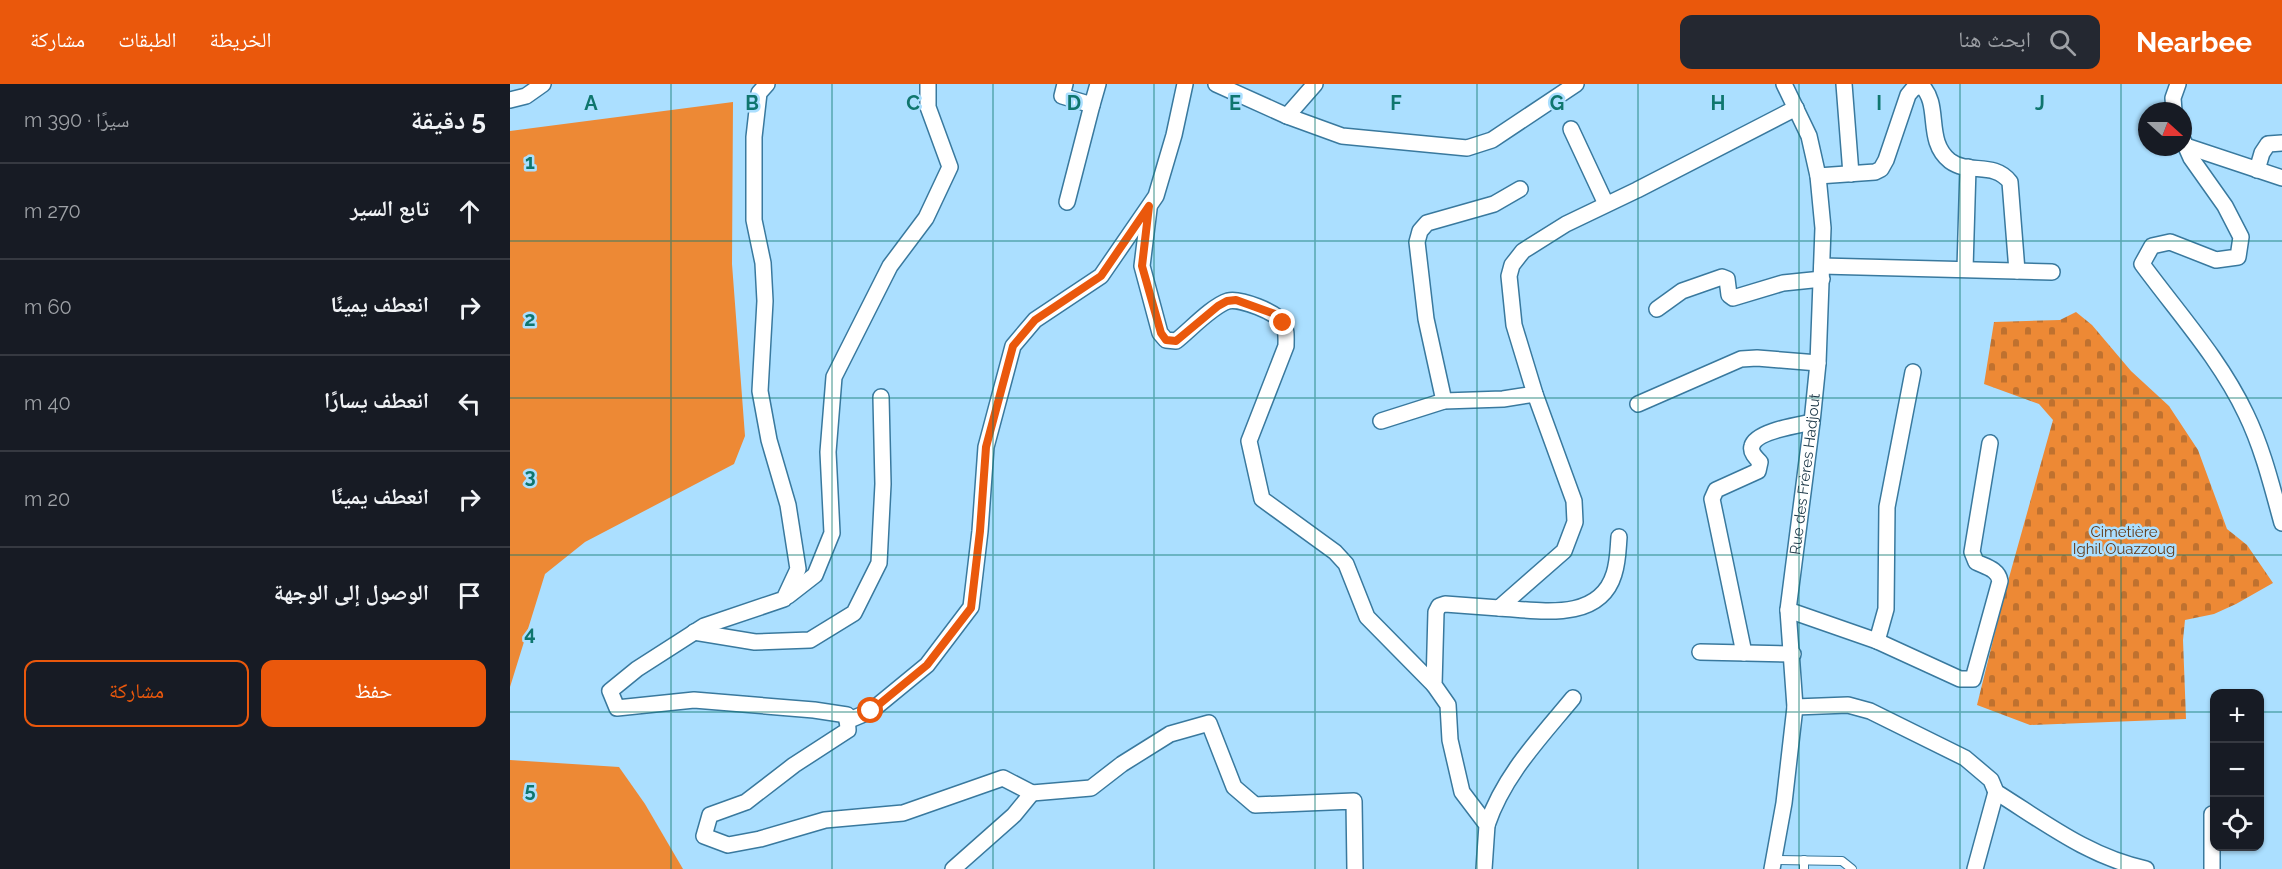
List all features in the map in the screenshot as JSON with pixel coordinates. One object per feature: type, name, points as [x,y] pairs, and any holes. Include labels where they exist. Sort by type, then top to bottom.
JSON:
[{"type":"street","points":[[510,100],[526,96],[543,84]]},
{"type":"street","points":[[928,84],[928,107],[950,167],[926,218],[890,266],[834,377],[828,452],[832,532],[815,575],[784,598],[704,626],[637,669],[610,691],[617,708],[694,700],[847,715],[848,729],[794,765],[746,802],[710,815],[704,836],[728,845],[760,839],[825,820],[903,813],[1003,778],[1032,793],[1091,788],[1122,764],[1170,734],[1209,723],[1234,787],[1255,805],[1354,801],[1355,869]]},
{"type":"street","points":[[1065,84],[1062,96],[1092,105]]},
{"type":"street","points":[[1067,202],[1098,84]]},
{"type":"street","points":[[847,721],[871,711],[927,665],[971,608],[980,531],[986,447],[1013,346],[1035,320],[1101,276],[1156,196],[1185,84]]},
{"type":"street","points":[[1216,84],[1287,116],[1342,136],[1467,148],[1492,140],[1576,84]]},
{"type":"street","points":[[1287,116],[1315,84]]},
{"type":"street","name":"Rue des Frères Hadjout","points":[[1773,864],[1792,746],[1795,706],[1788,610],[1818,363],[1823,228],[1818,176],[1809,136],[1784,84]]},
{"type":"street","points":[[1844,84],[1851,174]]},
{"type":"street","points":[[2174,102],[2178,84]]},
{"type":"street","points":[[1818,176],[1875,172],[1881,169],[1908,95],[1921,85],[1929,93],[1937,146],[1952,162],[1997,171],[2004,174],[2010,182],[2017,271]]},
{"type":"street","points":[[761,87],[754,137],[754,220],[763,263],[765,301],[760,391],[769,440],[788,505],[798,569],[784,598]]},
{"type":"street","points":[[1498,608],[1564,551],[1575,522],[1574,501],[1535,394],[1514,325],[1509,276],[1512,265],[1523,251],[1566,224],[1796,108]]},
{"type":"street","points":[[1571,129],[1606,204]]},
{"type":"street","points":[[2257,170],[2262,153],[2268,144],[2282,143]]},
{"type":"street","points":[[2192,146],[2282,178]]},
{"type":"street","points":[[2190,156],[2225,206],[2241,237],[2238,257],[2216,260],[2170,242],[2152,246],[2142,264],[2221,368],[2241,405],[2263,456],[2282,523]]},
{"type":"street","points":[[1965,270],[1968,167]]},
{"type":"street","points":[[1444,400],[1426,319],[1417,242],[1420,231],[1427,223],[1494,204],[1520,189]]},
{"type":"street","points":[[1149,206],[1142,266],[1161,333],[1166,340],[1176,341],[1227,301],[1236,300],[1275,314],[1283,323],[1286,346],[1249,441],[1262,499],[1335,552],[1346,564],[1367,617],[1434,685],[1448,705],[1450,740],[1462,792],[1487,825]]},
{"type":"street","points":[[1657,309],[1682,291],[1722,277],[1727,279],[1729,295],[1733,298],[1822,272],[1965,270],[2052,272]]},
{"type":"street","points":[[1638,404],[1741,359],[1757,358],[1818,363]]},
{"type":"street","points":[[1877,641],[1886,609],[1887,507],[1913,372]]},
{"type":"street","points":[[1382,421],[1444,400],[1503,399],[1535,394]]},
{"type":"street","points":[[694,632],[755,642],[810,640],[854,614],[879,563],[883,484],[881,397]]},
{"type":"street","points":[[1744,653],[1712,499],[1716,490],[1758,471],[1760,462],[1752,452],[1752,445],[1756,439],[1776,429],[1812,422]]},
{"type":"street","points":[[1788,610],[1877,641],[1960,679],[1973,679],[2000,581],[1995,571],[1976,562],[1972,552],[1990,443]]},
{"type":"street","points":[[1434,685],[1436,612],[1439,606],[1445,604],[1566,611],[1598,600],[1614,577],[1619,537]]},
{"type":"street","points":[[1700,652],[1793,654]]},
{"type":"street","points":[[1484,869],[1487,825],[1496,800],[1519,764],[1573,698]]},
{"type":"street","points":[[1795,706],[1848,705],[1870,711],[1965,758],[1991,780],[1996,792],[2075,842],[2098,862],[2144,869]]},
{"type":"street","points":[[1975,869],[1996,792]]},
{"type":"street","points":[[953,869],[1014,815],[1032,793]]},
{"type":"street","points":[[2212,851],[2212,869]]},
{"type":"lane","points":[[1773,864],[1804,860],[1842,861],[1852,869]]},
{"type":"lane","points":[[1804,860],[1804,869]]},
{"type":"green space","points":[[733,102],[732,264],[745,436],[734,464],[585,542],[545,574],[510,687],[510,131]]},
{"type":"green space","name":"Cimetière Ighil Ouazzoug","points":[[2076,312],[2092,325],[2131,371],[2169,406],[2198,450],[2227,529],[2247,545],[2273,583],[2214,614],[2185,620],[2183,640],[2186,719],[2030,725],[1977,705],[2005,592],[2053,420],[2039,404],[1984,384],[1994,322],[2060,320]]},
{"type":"green space","points":[[510,760],[619,767],[645,804],[683,869],[510,869]]},
{"type":"route","points":[[871,711],[927,665],[971,608],[980,531],[986,447],[1013,346],[1035,320],[1101,276],[1149,206],[1142,266],[1161,333],[1166,340],[1176,341],[1227,301],[1236,300],[1275,314],[1283,323]]}]
